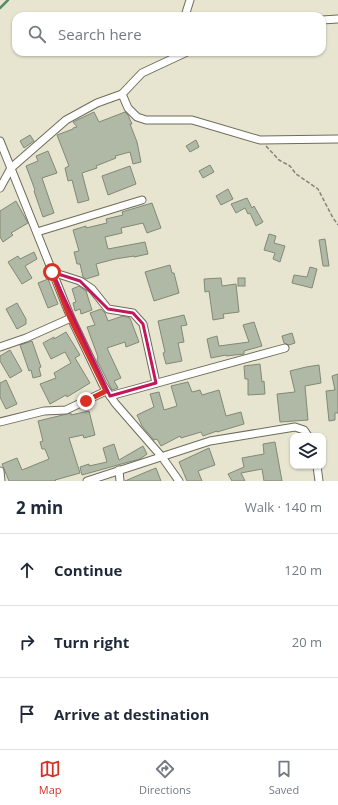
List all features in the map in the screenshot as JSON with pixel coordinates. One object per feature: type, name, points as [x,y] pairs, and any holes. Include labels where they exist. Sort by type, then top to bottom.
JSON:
[{"type":"street","points":[[186,12],[190,0]]},
{"type":"street","points":[[326,20],[338,19]]},
{"type":"street","points":[[0,188],[11,168],[66,120],[97,103],[122,94],[142,73],[174,56]]},
{"type":"street","points":[[122,94],[128,108],[137,117],[146,120],[192,120],[260,140],[338,139]]},
{"type":"street","points":[[0,141],[70,318],[108,393],[162,457],[178,481]]},
{"type":"street","points":[[37,232],[142,200]]},
{"type":"street","points":[[52,272],[80,281],[92,289],[108,309],[133,313],[143,324],[156,383]]},
{"type":"street","points":[[0,347],[26,338],[70,318]]},
{"type":"street","points":[[0,422],[44,411],[66,410],[108,393],[156,383],[285,348]]},
{"type":"street","points":[[87,481],[210,440],[294,427],[304,430],[306,433]]},
{"type":"street","points":[[317,469],[319,481]]},
{"type":"street","points":[[119,470],[120,481]]},
{"type":"street","points":[[0,471],[1,481]]},
{"type":"path","points":[[260,140],[279,160],[290,166],[296,174],[318,189],[332,218],[338,225]]},
{"type":"highlighted area","points":[[52,272],[80,281],[108,309],[133,313],[143,324],[156,383],[110,396]]},
{"type":"building","points":[[94,112],[99,122],[125,112],[128,115],[137,142],[141,162],[133,164],[130,152],[115,156],[116,158],[96,166],[97,168],[82,173],[89,200],[78,203],[72,180],[68,181],[65,168],[69,166],[57,135],[77,127],[73,122]]},
{"type":"building","points":[[30,135],[34,141],[24,148],[20,141]]},
{"type":"building","points":[[196,140],[199,147],[190,152],[186,146]]},
{"type":"building","points":[[48,151],[57,173],[42,178],[54,213],[43,217],[26,166],[38,161],[36,156]]},
{"type":"building","points":[[210,165],[214,172],[203,178],[199,171]]},
{"type":"building","points":[[130,166],[136,184],[108,195],[102,176]]},
{"type":"building","points":[[228,189],[233,199],[221,205],[216,196]]},
{"type":"building","points":[[247,198],[252,208],[254,206],[263,222],[256,226],[250,213],[248,214],[245,208],[236,213],[231,204]]},
{"type":"building","points":[[16,201],[28,223],[11,233],[13,235],[3,242],[0,237],[0,211]]},
{"type":"building","points":[[152,203],[161,228],[147,233],[143,223],[121,228],[122,233],[105,237],[108,249],[145,242],[148,254],[115,259],[96,264],[99,275],[86,279],[83,277],[80,264],[77,264],[74,252],[79,251],[73,230],[86,226],[86,228],[107,223],[106,219],[123,215],[122,212]]},
{"type":"building","points":[[269,234],[276,236],[274,243],[285,246],[280,262],[273,259],[275,253],[264,250]]},
{"type":"building","points":[[325,239],[329,266],[323,266],[319,240]]},
{"type":"building","points":[[34,252],[37,259],[25,266],[32,278],[22,284],[8,262],[18,256],[20,259]]},
{"type":"building","points":[[170,265],[172,273],[174,273],[179,293],[154,301],[145,272]]},
{"type":"building","points":[[310,267],[317,269],[312,288],[292,283],[294,275],[307,277]]},
{"type":"building","points":[[221,278],[222,286],[236,284],[239,312],[223,314],[224,318],[213,320],[209,291],[205,292],[204,279]]},
{"type":"building","points":[[238,278],[245,278],[245,286],[238,286]]},
{"type":"building","points":[[48,279],[58,304],[48,308],[38,283]]},
{"type":"building","points":[[79,286],[86,291],[92,310],[81,314],[80,309],[75,311],[73,303],[76,302],[72,289]]},
{"type":"building","points":[[17,303],[26,319],[26,324],[17,329],[6,309]]},
{"type":"building","points":[[101,309],[105,313],[108,321],[123,316],[130,318],[139,342],[126,347],[125,342],[107,348],[121,378],[114,381],[118,388],[112,390],[97,360],[98,357],[87,327],[95,325],[90,313]]},
{"type":"building","points":[[184,315],[187,325],[181,326],[184,342],[178,343],[182,361],[166,364],[163,353],[165,352],[158,321]]},
{"type":"building","points":[[254,322],[262,346],[244,351],[244,354],[211,358],[207,339],[217,336],[219,346],[249,342],[243,325]]},
{"type":"building","points":[[66,332],[80,355],[75,358],[90,383],[67,397],[66,395],[50,404],[40,384],[56,378],[54,373],[71,363],[65,352],[51,359],[43,343]]},
{"type":"building","points":[[292,333],[295,343],[289,345],[284,343],[282,336]]},
{"type":"building","points":[[32,341],[41,367],[39,368],[41,376],[33,378],[20,345]]},
{"type":"building","points":[[10,350],[22,371],[10,378],[0,361],[0,356]]},
{"type":"building","points":[[260,364],[265,394],[248,395],[248,379],[245,379],[244,366]]},
{"type":"building","points":[[319,365],[321,383],[305,386],[308,420],[280,422],[277,394],[295,392],[290,371]]},
{"type":"building","points":[[338,374],[338,413],[335,413],[335,420],[329,421],[326,391],[335,390],[332,376]]},
{"type":"building","points":[[6,380],[17,404],[6,409],[0,397],[0,383]]},
{"type":"building","points":[[188,382],[192,392],[200,390],[202,395],[219,390],[226,416],[241,412],[244,424],[203,436],[201,432],[181,438],[180,436],[161,446],[157,439],[154,440],[142,426],[137,415],[154,407],[150,394],[159,392],[164,410],[177,406],[171,386]]},
{"type":"building","points":[[89,411],[95,435],[84,438],[83,435],[69,438],[80,473],[55,480],[56,481],[9,481],[2,464],[17,458],[22,470],[49,459],[45,449],[42,449],[40,442],[43,441],[38,421],[71,413],[71,415]]},
{"type":"building","points":[[275,442],[282,481],[264,481],[262,469],[241,473],[245,481],[232,481],[228,474],[244,467],[242,458],[264,454],[263,444]]},
{"type":"building","points":[[114,444],[119,460],[143,446],[147,454],[140,459],[82,475],[80,467],[89,464],[89,466],[107,462],[103,448]]},
{"type":"building","points":[[209,448],[215,465],[198,471],[202,481],[187,481],[179,462]]},
{"type":"building","points":[[156,468],[161,481],[125,481],[146,472]]},
{"type":"waterway","points":[[0,8],[8,0]]},
{"type":"route","points":[[52,272],[70,318],[106,391],[86,401]]}]
